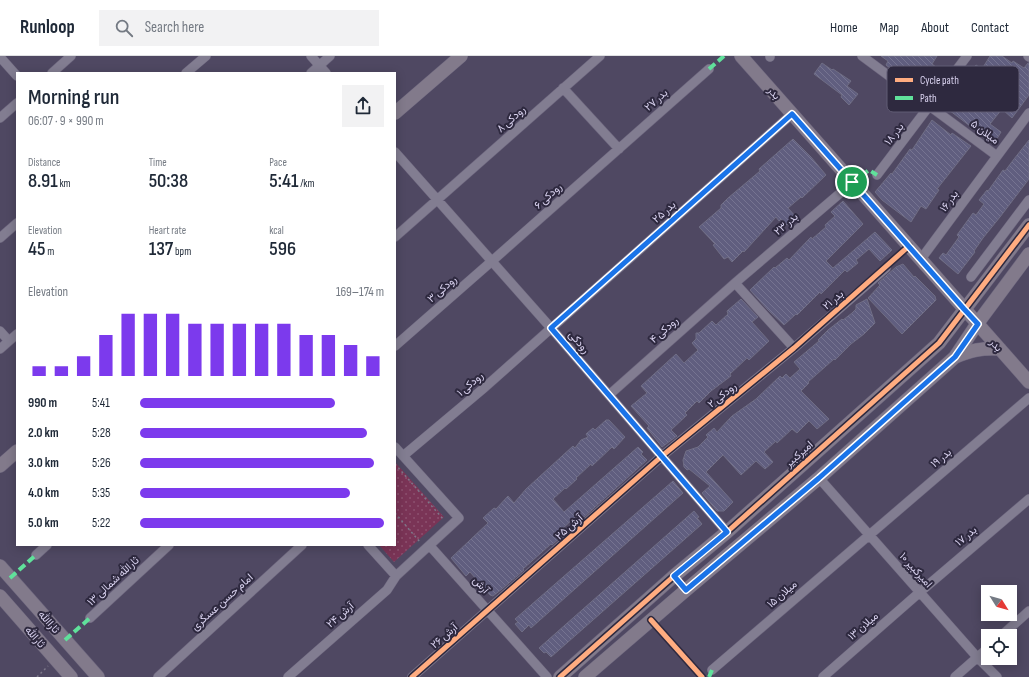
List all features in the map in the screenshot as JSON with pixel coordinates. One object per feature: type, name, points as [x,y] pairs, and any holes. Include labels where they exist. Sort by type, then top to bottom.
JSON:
[{"type":"street","points":[[53,72],[71,56]]},
{"type":"street","points":[[311,56],[325,72]]},
{"type":"street","points":[[312,72],[330,56]]},
{"type":"street","points":[[396,112],[461,56]]},
{"type":"street","name":"رودکی ۸","points":[[396,237],[600,56]]},
{"type":"street","name":"بدر","points":[[742,56],[1028,380]]},
{"type":"street","name":"بدر ۱‍۸","points":[[959,66],[967,56]]},
{"type":"street","points":[[0,57],[16,75]]},
{"type":"street","points":[[187,72],[201,57]]},
{"type":"street","name":"میلان ۵","points":[[865,57],[887,74]]},
{"type":"street","name":"بدر ۲۷","points":[[619,149],[709,69]]},
{"type":"street","points":[[563,88],[619,149]]},
{"type":"street","points":[[0,118],[16,104]]},
{"type":"street","name":"بدر ۱‍۸","points":[[877,175],[924,112]]},
{"type":"street","name":"میلان ۵","points":[[937,112],[997,156]]},
{"type":"street","name":"بدر ۱۶","points":[[921,259],[1029,113]]},
{"type":"street","name":"بدر ۲۵","points":[[551,328],[792,114]]},
{"type":"street","name":"رودکی ۶","points":[[492,261],[619,149]]},
{"type":"street","name":"رودکی","points":[[396,153],[551,328],[727,532]]},
{"type":"street","name":"بدر ۲۳","points":[[735,283],[852,182]]},
{"type":"street","points":[[971,277],[1029,200]]},
{"type":"street","points":[[0,238],[16,224]]},
{"type":"street","name":"امیرکبیر","points":[[560,677],[674,576],[727,532],[939,343],[1029,225]]},
{"type":"street","points":[[585,677],[819,478],[955,357],[1029,254]]},
{"type":"street","name":"رودکی ۳","points":[[396,345],[492,261]]},
{"type":"street","name":"بدر ۲۱","points":[[794,348],[886,268]]},
{"type":"street","points":[[735,283],[794,348]]},
{"type":"street","name":"رودکی ۴","points":[[609,395],[735,283]]},
{"type":"street","name":"رودکی ۱","points":[[403,456],[484,388],[551,328]]},
{"type":"street","points":[[0,331],[9,341]]},
{"type":"street","points":[[0,349],[16,335]]},
{"type":"street","name":"رودکی ۲","points":[[662,456],[794,348]]},
{"type":"street","points":[[955,357],[971,350],[986,348],[1000,349]]},
{"type":"street","name":"بدر ۱۹","points":[[869,535],[1029,398]]},
{"type":"street","points":[[396,448],[403,456]]},
{"type":"street","points":[[0,466],[16,452]]},
{"type":"street","name":"آرش ۲۴","points":[[288,677],[387,590],[396,576],[459,518],[403,456]]},
{"type":"street","name":"آرش ۲۵","points":[[488,611],[662,456]]},
{"type":"street","name":"امیرکبیر ۱۰","points":[[819,478],[977,657],[997,677]]},
{"type":"street","name":"بدر ۱۷","points":[[920,592],[1029,499]]},
{"type":"street","name":"میلان ۱۵","points":[[712,670],[869,535]]},
{"type":"street","points":[[36,555],[47,546]]},
{"type":"street","name":"ثارالله شمالی ۱۳","points":[[90,618],[168,546]]},
{"type":"street","name":"امام حسن عسگری","points":[[158,677],[301,546]]},
{"type":"street","points":[[369,546],[396,576]]},
{"type":"street","name":"آرش","points":[[428,547],[547,677]]},
{"type":"street","name":"ثاراالله","points":[[0,566],[98,677]]},
{"type":"street","points":[[674,576],[686,590]]},
{"type":"street","name":"میلان ۱۳","points":[[823,677],[920,592]]},
{"type":"street","name":"ثارالله","points":[[0,596],[71,677]]},
{"type":"street","name":"آرش ۲۶","points":[[412,677],[488,611]]},
{"type":"street","points":[[1009,629],[1029,611]]},
{"type":"street","points":[[955,677],[981,654]]},
{"type":"street","points":[[296,670],[302,677]]},
{"type":"path","points":[[396,465],[444,520],[439,524]]},
{"type":"path","points":[[396,514],[428,547]]},
{"type":"path","points":[[37,677],[56,660]]},
{"type":"shaded area","points":[[396,463],[444,517],[394,562],[380,546],[396,546]]},
{"type":"building","points":[[881,56],[937,56],[932,64],[935,66],[887,66],[886,65],[888,61]]},
{"type":"building","points":[[990,56],[1002,56],[1012,63],[1013,61],[1024,68],[1029,63],[1029,95],[1019,109],[1019,66],[984,66]]},
{"type":"building","points":[[822,63],[851,81],[847,86],[858,94],[849,105],[841,97],[842,95],[814,74]]},
{"type":"building","points":[[952,112],[1000,112],[990,124],[1001,132],[995,142],[991,142]]},
{"type":"building","points":[[1005,112],[1016,112],[1012,118]]},
{"type":"building","points":[[932,120],[951,135],[952,133],[971,146],[937,189],[939,190],[926,209],[921,206],[911,222],[882,200],[875,192],[891,173],[892,174],[910,149],[912,150]]},
{"type":"building","points":[[793,139],[826,175],[802,198],[801,197],[788,208],[796,217],[787,225],[781,219],[779,221],[776,217],[744,252],[743,251],[732,262],[728,257],[724,259],[713,245],[715,244],[699,227],[721,208],[721,205],[728,198],[760,171],[759,169]]},
{"type":"building","points":[[1029,140],[1029,179],[983,238],[974,251],[975,252],[958,274],[939,258],[943,253],[946,255],[959,237],[957,235],[973,213],[976,215],[984,204],[979,200],[987,190],[988,191],[1003,170],[1005,171]]},
{"type":"building","points":[[843,201],[863,224],[826,261],[833,268],[875,232],[892,250],[880,261],[869,249],[856,260],[858,263],[847,272],[845,270],[821,294],[820,292],[797,315],[796,314],[784,325],[750,290],[774,267],[775,268],[787,258],[789,260],[811,237],[812,239],[826,227],[825,225],[835,216],[831,212]]},
{"type":"building","points":[[903,264],[914,277],[915,276],[935,296],[936,300],[902,334],[868,298],[880,285],[878,283],[896,267]]},
{"type":"building","points":[[741,299],[758,317],[752,322],[769,341],[749,360],[747,358],[730,374],[731,376],[711,391],[699,403],[697,401],[685,413],[687,415],[671,430],[677,436],[662,447],[647,428],[649,426],[631,406],[647,393],[641,386],[676,354],[684,363],[698,350],[692,343],[696,339],[696,333],[699,333],[712,321],[716,325],[728,314],[727,311]]},
{"type":"building","points":[[867,299],[875,323],[835,360],[834,359],[808,382],[809,383],[801,391],[829,419],[817,429],[809,421],[797,433],[792,429],[777,443],[776,441],[764,452],[773,462],[765,469],[756,461],[741,475],[723,455],[706,472],[733,502],[724,511],[717,511],[702,493],[710,486],[689,469],[687,470],[684,467],[683,460],[686,451],[698,447],[708,437],[706,435],[714,428],[717,432],[732,416],[756,399],[780,376],[782,378],[786,374],[790,378],[800,369],[794,362],[819,341],[818,340],[828,330],[852,313],[856,309],[856,305]]},
{"type":"building","points":[[606,420],[609,420],[625,437],[614,449],[612,447],[592,466],[591,464],[576,478],[577,479],[553,499],[564,512],[638,447],[643,452],[641,454],[647,460],[583,518],[576,516],[559,532],[562,536],[552,545],[551,544],[502,589],[493,596],[490,595],[470,572],[466,576],[451,558],[488,523],[483,518],[494,508],[496,509],[508,496],[514,503],[526,489],[573,446],[575,448],[581,440],[588,437],[586,434],[593,428],[595,430]]},
{"type":"building","points":[[673,481],[683,493],[531,628],[529,625],[522,632],[515,624],[518,622],[515,619]]},
{"type":"building","points":[[694,511],[702,524],[551,657],[539,648]]},
{"type":"marked path","points":[[709,69],[724,56]]},
{"type":"marked path","points":[[852,183],[869,170],[877,175]]},
{"type":"marked path","points":[[10,578],[36,555]]},
{"type":"marked path","points":[[65,640],[90,618]]},
{"type":"marked path","points":[[709,677],[712,670]]},
{"type":"cycle path","points":[[560,677],[674,576],[727,532],[939,343],[1029,225]]},
{"type":"cycle path","points":[[412,677],[662,456],[794,348],[909,246]]},
{"type":"cycle path","points":[[651,620],[702,677]]},
{"type":"route","points":[[792,114],[852,182],[978,324],[955,357],[819,478],[686,590],[674,576],[727,532],[551,328],[792,114]]}]
